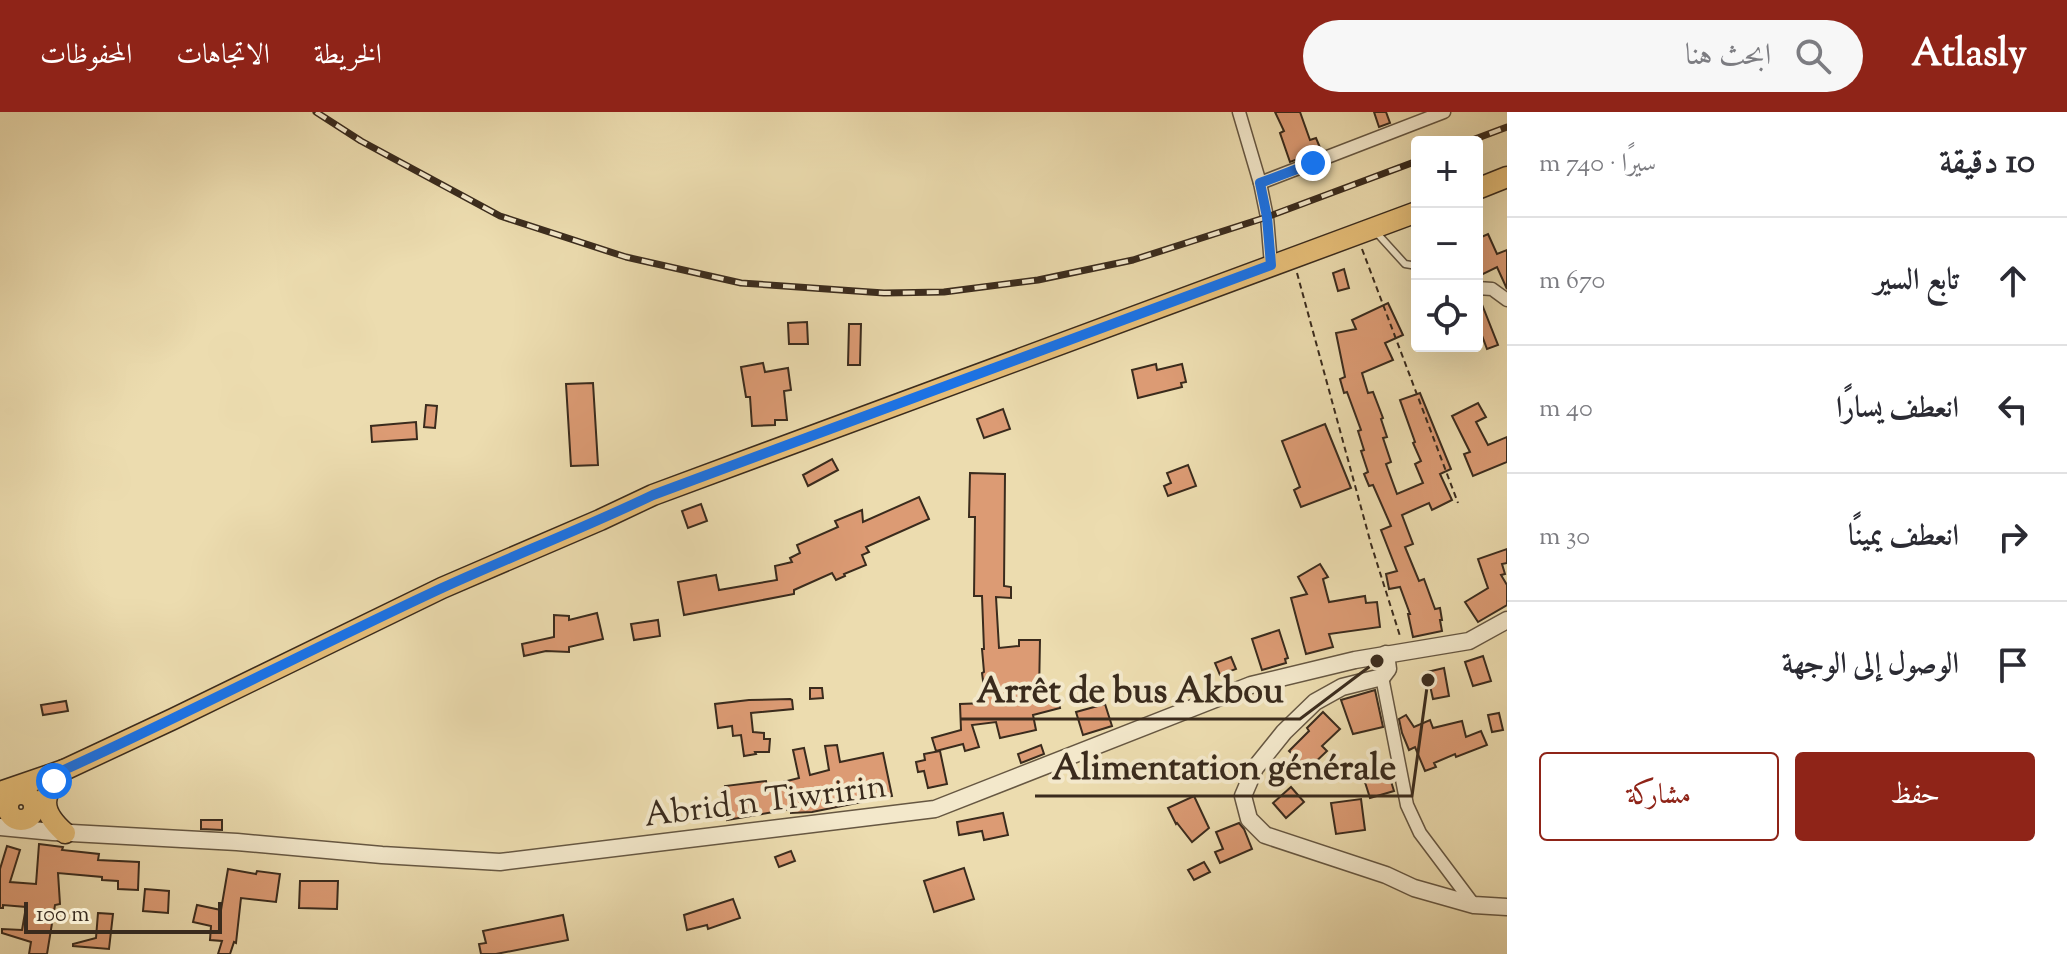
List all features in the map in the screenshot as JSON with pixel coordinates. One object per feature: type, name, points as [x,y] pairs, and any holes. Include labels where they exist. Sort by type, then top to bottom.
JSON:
[{"type":"main road","points":[[1483,187],[1507,177]]},
{"type":"main road","points":[[15,795],[442,588],[653,495],[1411,214]]},
{"type":"main road","points":[[15,795],[47,793],[64,770]]},
{"type":"main road","points":[[15,795],[65,833]]},
{"type":"street","points":[[1239,112],[1260,183],[1267,217],[1271,265]]},
{"type":"street","points":[[1260,183],[1417,116],[1444,112]]},
{"type":"street","points":[[1483,288],[1492,289],[1507,300]]},
{"type":"street","name":"Abrid n Tiwririn","points":[[0,827],[500,862],[935,809],[1251,685],[1355,660],[1469,641],[1507,620]]},
{"type":"street","points":[[1386,654],[1388,669],[1382,677],[1342,687],[1315,702],[1284,732],[1255,768],[1243,796],[1249,819],[1265,835],[1386,875],[1414,888],[1474,905],[1507,907]]},
{"type":"street","points":[[1382,677],[1407,805],[1420,833],[1474,905]]},
{"type":"lane","points":[[1364,230],[1405,264],[1411,265]]},
{"type":"path","points":[[1364,230],[1458,503]]},
{"type":"path","points":[[1292,257],[1371,544],[1405,651]]},
{"type":"building","points":[[1275,112],[1300,112],[1310,140],[1316,138],[1321,150],[1290,162],[1280,133],[1284,131]]},
{"type":"building","points":[[1374,112],[1386,112],[1390,123],[1379,127]]},
{"type":"building","points":[[1488,234],[1497,254],[1507,250],[1507,289],[1497,267],[1483,274],[1483,236]]},
{"type":"building","points":[[1344,269],[1349,288],[1338,291],[1333,273]]},
{"type":"building","points":[[1388,303],[1403,335],[1385,343],[1393,360],[1362,373],[1368,393],[1373,392],[1383,418],[1387,437],[1383,438],[1391,462],[1386,464],[1397,494],[1423,483],[1415,464],[1421,461],[1400,400],[1420,393],[1451,469],[1440,474],[1452,500],[1432,510],[1429,503],[1402,515],[1413,544],[1405,547],[1419,581],[1424,579],[1435,609],[1440,608],[1442,620],[1442,631],[1413,637],[1410,614],[1400,587],[1389,589],[1386,574],[1397,571],[1381,530],[1391,526],[1373,485],[1369,486],[1364,474],[1368,472],[1361,451],[1364,450],[1358,431],[1361,430],[1340,379],[1345,377],[1336,333],[1356,329],[1352,320]]},
{"type":"building","points":[[1483,307],[1498,345],[1487,349],[1483,338]]},
{"type":"building","points":[[807,322],[808,344],[789,344],[788,323]]},
{"type":"building","points":[[849,324],[861,324],[860,365],[848,365]]},
{"type":"building","points":[[763,363],[765,372],[788,368],[791,390],[784,391],[787,420],[775,420],[775,425],[752,426],[750,397],[746,397],[741,367]]},
{"type":"building","points":[[1156,364],[1157,370],[1182,364],[1186,382],[1181,383],[1182,387],[1138,398],[1132,370]]},
{"type":"building","points":[[593,383],[598,465],[571,466],[566,384]]},
{"type":"building","points":[[1478,403],[1486,417],[1476,422],[1488,445],[1507,437],[1507,462],[1473,476],[1464,454],[1470,452],[1452,416]]},
{"type":"building","points":[[426,405],[437,406],[435,428],[424,427]]},
{"type":"building","points":[[1003,409],[1010,429],[984,438],[977,419]]},
{"type":"building","points":[[416,422],[417,439],[372,442],[371,426]]},
{"type":"building","points":[[1325,424],[1351,488],[1301,507],[1294,490],[1300,487],[1282,441]]},
{"type":"building","points":[[832,459],[838,470],[808,486],[803,475]]},
{"type":"building","points":[[1188,465],[1196,486],[1168,496],[1164,486],[1171,483],[1167,473]]},
{"type":"building","points":[[970,473],[1005,474],[1004,586],[1011,587],[1011,598],[996,597],[999,648],[1019,646],[1019,640],[1040,640],[1039,694],[1055,690],[1060,708],[1033,715],[1036,730],[1000,738],[996,722],[972,725],[979,747],[965,751],[963,744],[936,751],[932,738],[961,730],[960,704],[986,703],[982,673],[982,596],[974,596],[975,517],[969,517]]},
{"type":"building","points":[[919,497],[929,519],[866,547],[869,552],[862,555],[866,565],[845,576],[836,580],[832,573],[794,590],[794,594],[684,615],[678,582],[716,575],[719,590],[777,580],[775,566],[792,562],[790,558],[800,553],[797,545],[838,527],[835,521],[862,510],[863,522]]},
{"type":"building","points":[[701,504],[707,521],[688,528],[682,511]]},
{"type":"building","points":[[1507,549],[1507,563],[1502,564],[1505,574],[1501,575],[1507,585],[1507,605],[1478,622],[1465,602],[1488,588],[1478,559]]},
{"type":"building","points":[[1320,564],[1328,577],[1323,579],[1329,602],[1365,596],[1366,603],[1377,602],[1380,627],[1329,634],[1333,647],[1306,654],[1291,598],[1307,594],[1298,577]]},
{"type":"building","points":[[597,613],[603,639],[569,647],[569,652],[546,651],[524,656],[522,644],[554,637],[554,615],[569,616],[569,620]]},
{"type":"building","points":[[658,620],[660,636],[634,640],[631,624]]},
{"type":"building","points":[[1279,630],[1288,658],[1285,659],[1286,663],[1262,670],[1252,639]]},
{"type":"building","points":[[1483,656],[1491,681],[1473,686],[1465,662]]},
{"type":"building","points":[[1231,657],[1236,669],[1220,675],[1215,663]]},
{"type":"building","points":[[1444,668],[1449,696],[1433,699],[1427,672]]},
{"type":"building","points":[[810,688],[822,688],[823,698],[810,699]]},
{"type":"building","points":[[1375,690],[1383,727],[1353,734],[1341,700]]},
{"type":"building","points":[[790,699],[793,709],[751,713],[753,732],[764,733],[764,739],[770,739],[769,752],[744,756],[741,735],[733,736],[732,726],[718,728],[715,704]]},
{"type":"building","points":[[66,701],[68,711],[43,715],[41,705]]},
{"type":"building","points":[[1105,704],[1112,726],[1083,735],[1076,712]]},
{"type":"building","points":[[1323,712],[1340,729],[1322,746],[1327,751],[1308,769],[1289,751]]},
{"type":"building","points":[[1499,713],[1503,730],[1492,732],[1488,715]]},
{"type":"building","points":[[1406,715],[1414,727],[1430,720],[1433,728],[1462,721],[1466,737],[1481,731],[1487,745],[1456,757],[1455,754],[1434,763],[1436,767],[1425,771],[1415,747],[1409,750],[1402,733],[1399,719]]},
{"type":"building","points":[[837,745],[840,762],[883,753],[892,796],[812,812],[791,813],[791,809],[727,820],[725,786],[766,781],[767,786],[799,778],[793,750],[804,748],[810,775],[829,770],[825,746]]},
{"type":"building","points":[[1041,745],[1044,754],[1021,763],[1018,754]]},
{"type":"building","points":[[940,751],[947,784],[928,788],[924,771],[918,772],[916,762],[925,760],[924,754]]},
{"type":"building","points":[[1386,765],[1394,791],[1370,798],[1364,779],[1373,777],[1370,770]]},
{"type":"building","points":[[1291,787],[1304,802],[1286,818],[1273,803]]},
{"type":"building","points":[[1194,796],[1209,828],[1192,842],[1176,824],[1168,808]]},
{"type":"building","points":[[1361,799],[1365,830],[1336,834],[1331,803]]},
{"type":"building","points":[[1003,813],[1008,835],[984,840],[982,831],[959,835],[957,822]]},
{"type":"building","points":[[201,820],[222,820],[222,830],[201,829]]},
{"type":"building","points":[[1239,823],[1252,849],[1220,863],[1215,852],[1223,849],[1216,832]]},
{"type":"building","points":[[39,844],[99,854],[98,860],[139,862],[138,890],[118,889],[118,881],[102,880],[102,877],[58,873],[60,904],[55,905],[47,954],[29,954],[31,942],[2,933],[2,929],[22,930],[26,907],[3,905],[0,908],[0,869],[7,846],[20,850],[10,882],[36,884]]},
{"type":"building","points":[[791,851],[795,861],[779,867],[775,857]]},
{"type":"building","points":[[1204,862],[1210,872],[1194,880],[1188,870]]},
{"type":"building","points":[[964,868],[974,899],[934,912],[924,881]]},
{"type":"building","points":[[228,869],[280,874],[276,902],[241,898],[236,943],[230,954],[218,954],[222,941],[210,940],[211,926],[193,922],[197,905],[221,910]]},
{"type":"building","points":[[300,881],[338,881],[337,909],[299,908]]},
{"type":"building","points":[[145,889],[169,891],[168,913],[143,911]]},
{"type":"building","points":[[733,899],[740,918],[708,929],[707,925],[687,930],[684,915]]},
{"type":"building","points":[[98,913],[113,914],[109,949],[73,946],[96,938]]},
{"type":"building","points":[[563,915],[568,940],[481,954],[479,944],[486,943],[483,931]]},
{"type":"railway","points":[[316,112],[361,141],[500,216],[626,257],[741,283],[884,293],[944,292],[1038,280],[1133,260],[1267,217],[1411,163]]},
{"type":"railway","points":[[1483,136],[1507,127]]},
{"type":"place","name":"Arrêt de bus Akbou","points":[[1377,661]]},
{"type":"place","name":"Alimentation générale","points":[[1428,680]]},
{"type":"route","points":[[54,781],[64,770],[442,588],[653,495],[1271,265],[1267,217],[1260,183],[1313,163]]}]
